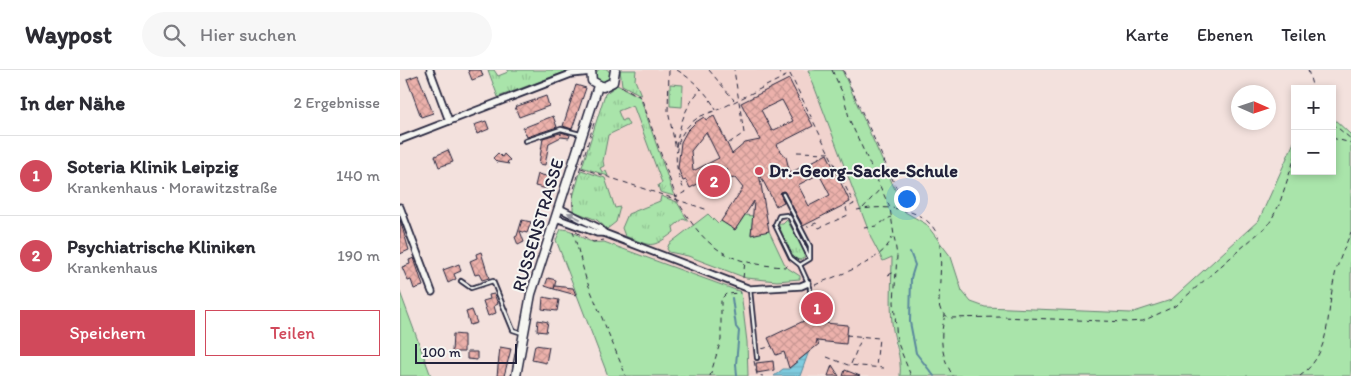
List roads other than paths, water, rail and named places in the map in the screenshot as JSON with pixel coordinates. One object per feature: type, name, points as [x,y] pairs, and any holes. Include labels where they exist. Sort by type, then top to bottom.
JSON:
[{"type":"street","points":[[430,70],[449,121]]},
{"type":"street","points":[[400,140],[571,74],[591,71],[591,79],[598,86],[606,87],[613,82],[615,70]]},
{"type":"street","name":"RUSSENSTRASSE","points":[[516,376],[531,294],[598,86]]},
{"type":"street","points":[[400,207],[432,292]]},
{"type":"street","points":[[559,208],[599,228],[604,233]]},
{"type":"street","points":[[556,218],[604,233],[742,289],[809,285]]},
{"type":"lane","points":[[526,141],[560,129],[582,135]]},
{"type":"lane","points":[[782,194],[810,246],[810,259]]},
{"type":"lane","points":[[810,259],[790,218],[783,214],[776,220],[776,225],[792,260],[800,265],[809,285],[810,304]]},
{"type":"lane","points":[[800,265],[810,259]]},
{"type":"lane","points":[[461,281],[471,288],[493,281],[512,330],[523,334]]},
{"type":"lane","points":[[750,289],[757,358]]},
{"type":"water","points":[[809,351],[800,376],[774,376],[783,369],[789,369]]},
{"type":"waterway","points":[[910,252],[915,265],[911,278],[910,322],[916,353],[934,376]]},
{"type":"waterway","points":[[732,298],[736,327],[739,331],[736,364],[737,376]]},
{"type":"place","name":"Dr.-Georg-Sacke-Schule","points":[[759,171]]},
{"type":"place","name":"Psychiatrische Kliniken","points":[[714,181]]},
{"type":"place","name":"Soteria Klinik Leipzig","points":[[817,308]]}]
